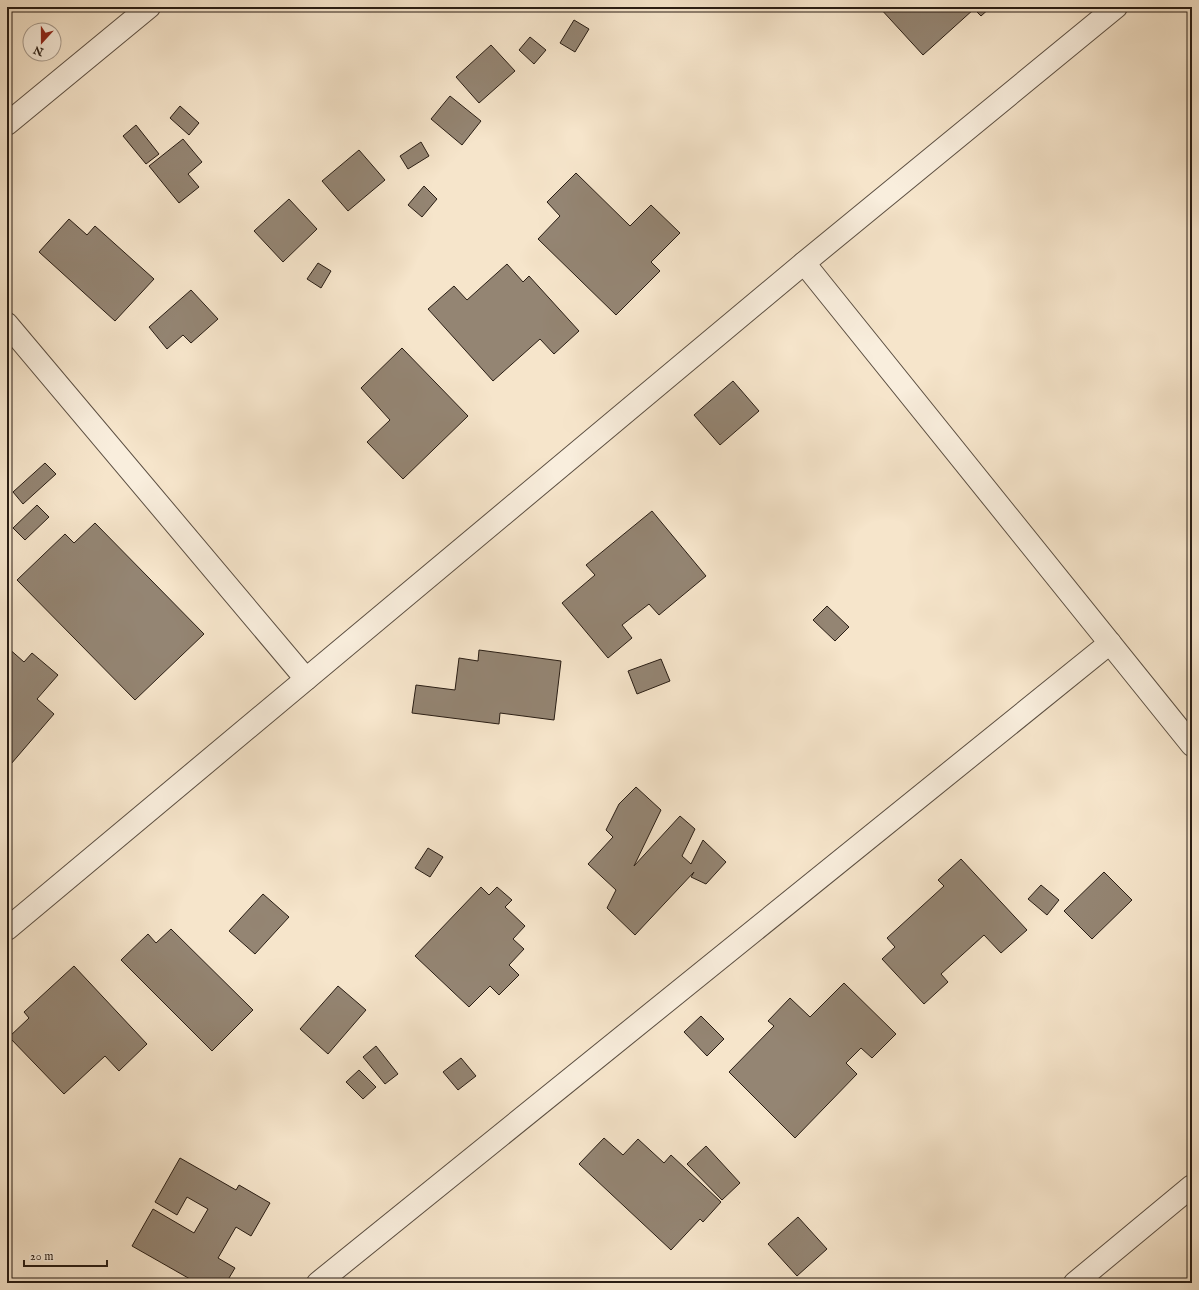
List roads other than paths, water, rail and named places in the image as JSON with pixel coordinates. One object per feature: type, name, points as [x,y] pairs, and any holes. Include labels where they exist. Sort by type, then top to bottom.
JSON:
[{"type":"street","points":[[7,124],[148,7]]},
{"type":"street","points":[[7,929],[804,264],[1116,7]]},
{"type":"street","points":[[804,264],[1192,744]]},
{"type":"street","points":[[7,324],[306,679]]},
{"type":"street","points":[[318,1283],[1110,643]]},
{"type":"street","points":[[1075,1283],[1192,1186]]}]
